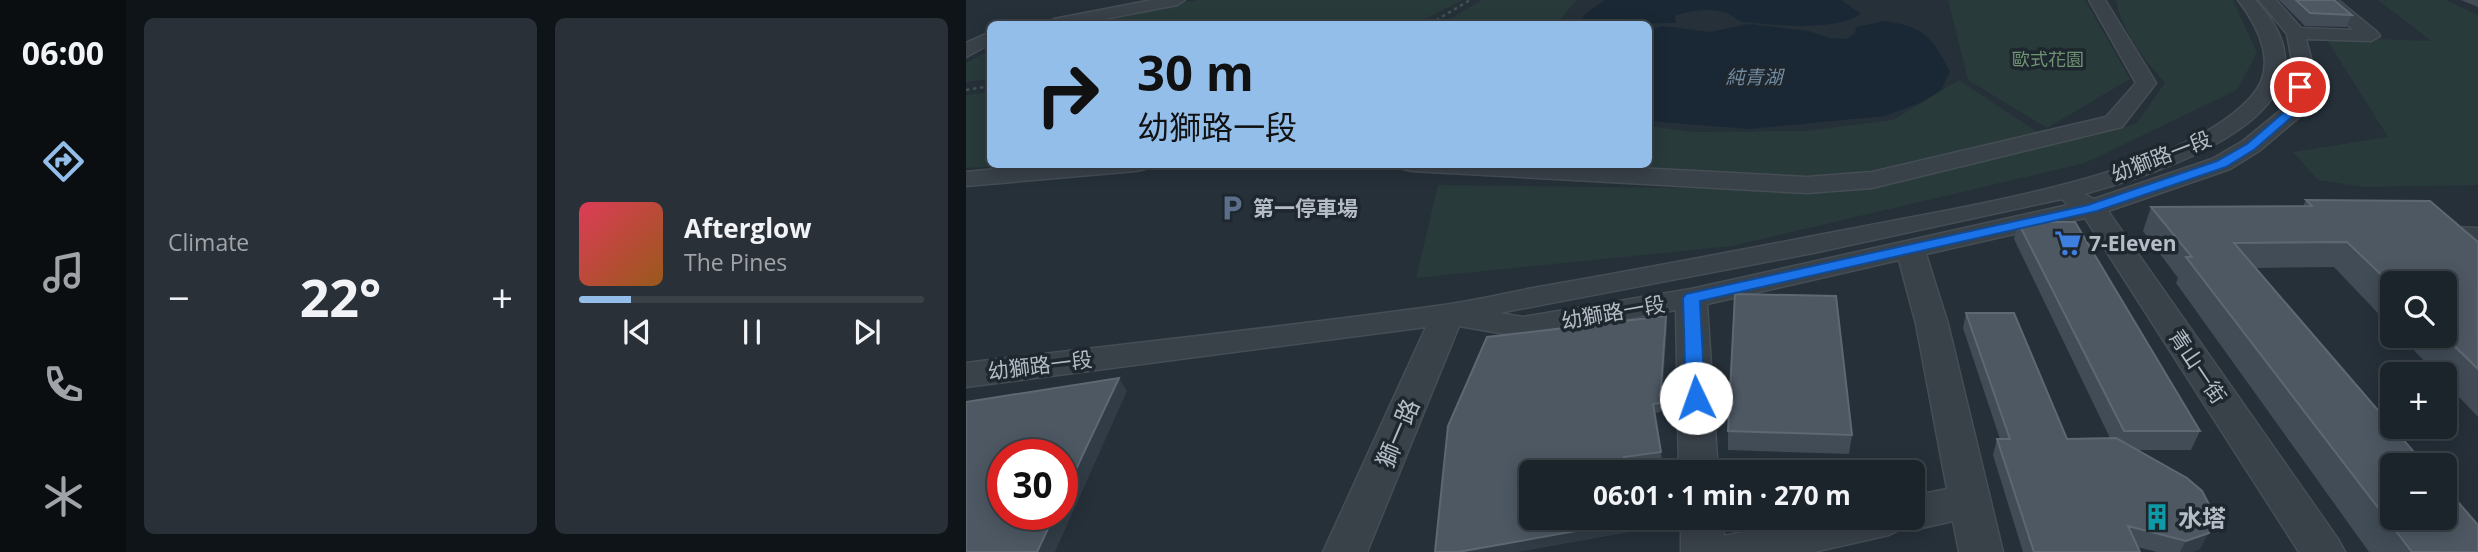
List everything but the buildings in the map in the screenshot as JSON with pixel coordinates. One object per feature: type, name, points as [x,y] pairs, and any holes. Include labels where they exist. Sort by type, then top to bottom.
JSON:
[{"type":"street","points":[[1069,21],[1177,0]]},
{"type":"street","points":[[1487,168],[1807,185],[1872,180],[2114,122],[2146,83],[2096,0]]},
{"type":"street","name":"幼獅路一段","points":[[966,375],[1448,313],[1883,231],[2077,200],[2221,133],[2264,97],[2275,64],[2272,38],[2257,10],[2246,0]]},
{"type":"street","points":[[2267,0],[2296,33],[2371,37],[2328,0]]},
{"type":"street","name":"幼獅路一段","points":[[1448,313],[1523,327],[1691,298],[1911,251],[2077,200],[2221,164],[2251,146],[2296,108],[2303,66],[2296,33]]},
{"type":"street","points":[[966,51],[987,39]]},
{"type":"street","points":[[966,179],[1091,168]]},
{"type":"street","name":"青山一街","points":[[2077,200],[2323,552]]},
{"type":"street","points":[[2478,236],[2444,235],[2478,263]]},
{"type":"street","points":[[1911,251],[1932,324],[1981,552]]},
{"type":"street","points":[[1691,298],[1698,460]]},
{"type":"street","name":"獅一路","points":[[1345,552],[1448,313]]},
{"type":"street","points":[[1925,510],[1971,500]]},
{"type":"street","points":[[1702,530],[1703,552]]},
{"type":"street","points":[[1731,552],[1833,530]]},
{"type":"path","points":[[1435,21],[1471,0]]},
{"type":"path","points":[[966,90],[987,86]]},
{"type":"green space","points":[[1197,0],[1463,0],[1421,21],[1090,21]]},
{"type":"green space","points":[[1482,0],[1577,0],[1559,21],[1446,21]]},
{"type":"green space","name":"歐式花園","points":[[1948,0],[2085,0],[2130,79],[2047,128],[1968,80]]},
{"type":"green space","points":[[2116,0],[2233,0],[2257,53],[2237,90],[2085,163],[1732,246],[1416,278],[1438,185],[1862,190],[2136,124],[2165,83],[2129,34]]},
{"type":"green space","points":[[2378,0],[2446,0],[2478,15],[2478,185],[2365,187],[2318,180],[2293,152],[2388,137],[2325,37],[2431,41]]},
{"type":"green space","points":[[987,52],[987,79],[966,82],[966,63]]},
{"type":"green space","points":[[1959,80],[2039,133],[1851,175],[1707,175],[1598,168],[1652,168],[1652,126],[1692,132],[1807,131],[1893,120]]},
{"type":"green space","points":[[987,92],[987,167],[966,168],[966,95]]},
{"type":"water","name":"純青湖","points":[[1605,0],[1841,0],[1861,14],[1836,23],[1804,26],[1744,22],[1729,14],[1709,10],[1675,16],[1676,23],[1580,21],[1586,13]]},
{"type":"water","name":"純青湖","points":[[1885,21],[1918,30],[1932,42],[1950,71],[1941,90],[1922,102],[1885,116],[1749,129],[1652,121],[1652,28],[1664,26],[1710,32],[1749,24],[1809,31],[1829,38],[1846,39],[1855,34],[1856,27]]},
{"type":"place","name":"第一停車場","points":[[1232,208]]},
{"type":"place","name":"7-Eleven","points":[[2068,243]]},
{"type":"place","name":"水塔","points":[[2157,517]]},
{"type":"route","points":[[1696,398],[1691,298],[1911,251],[2092,208],[2221,164],[2251,146],[2296,108],[2300,87]]}]
